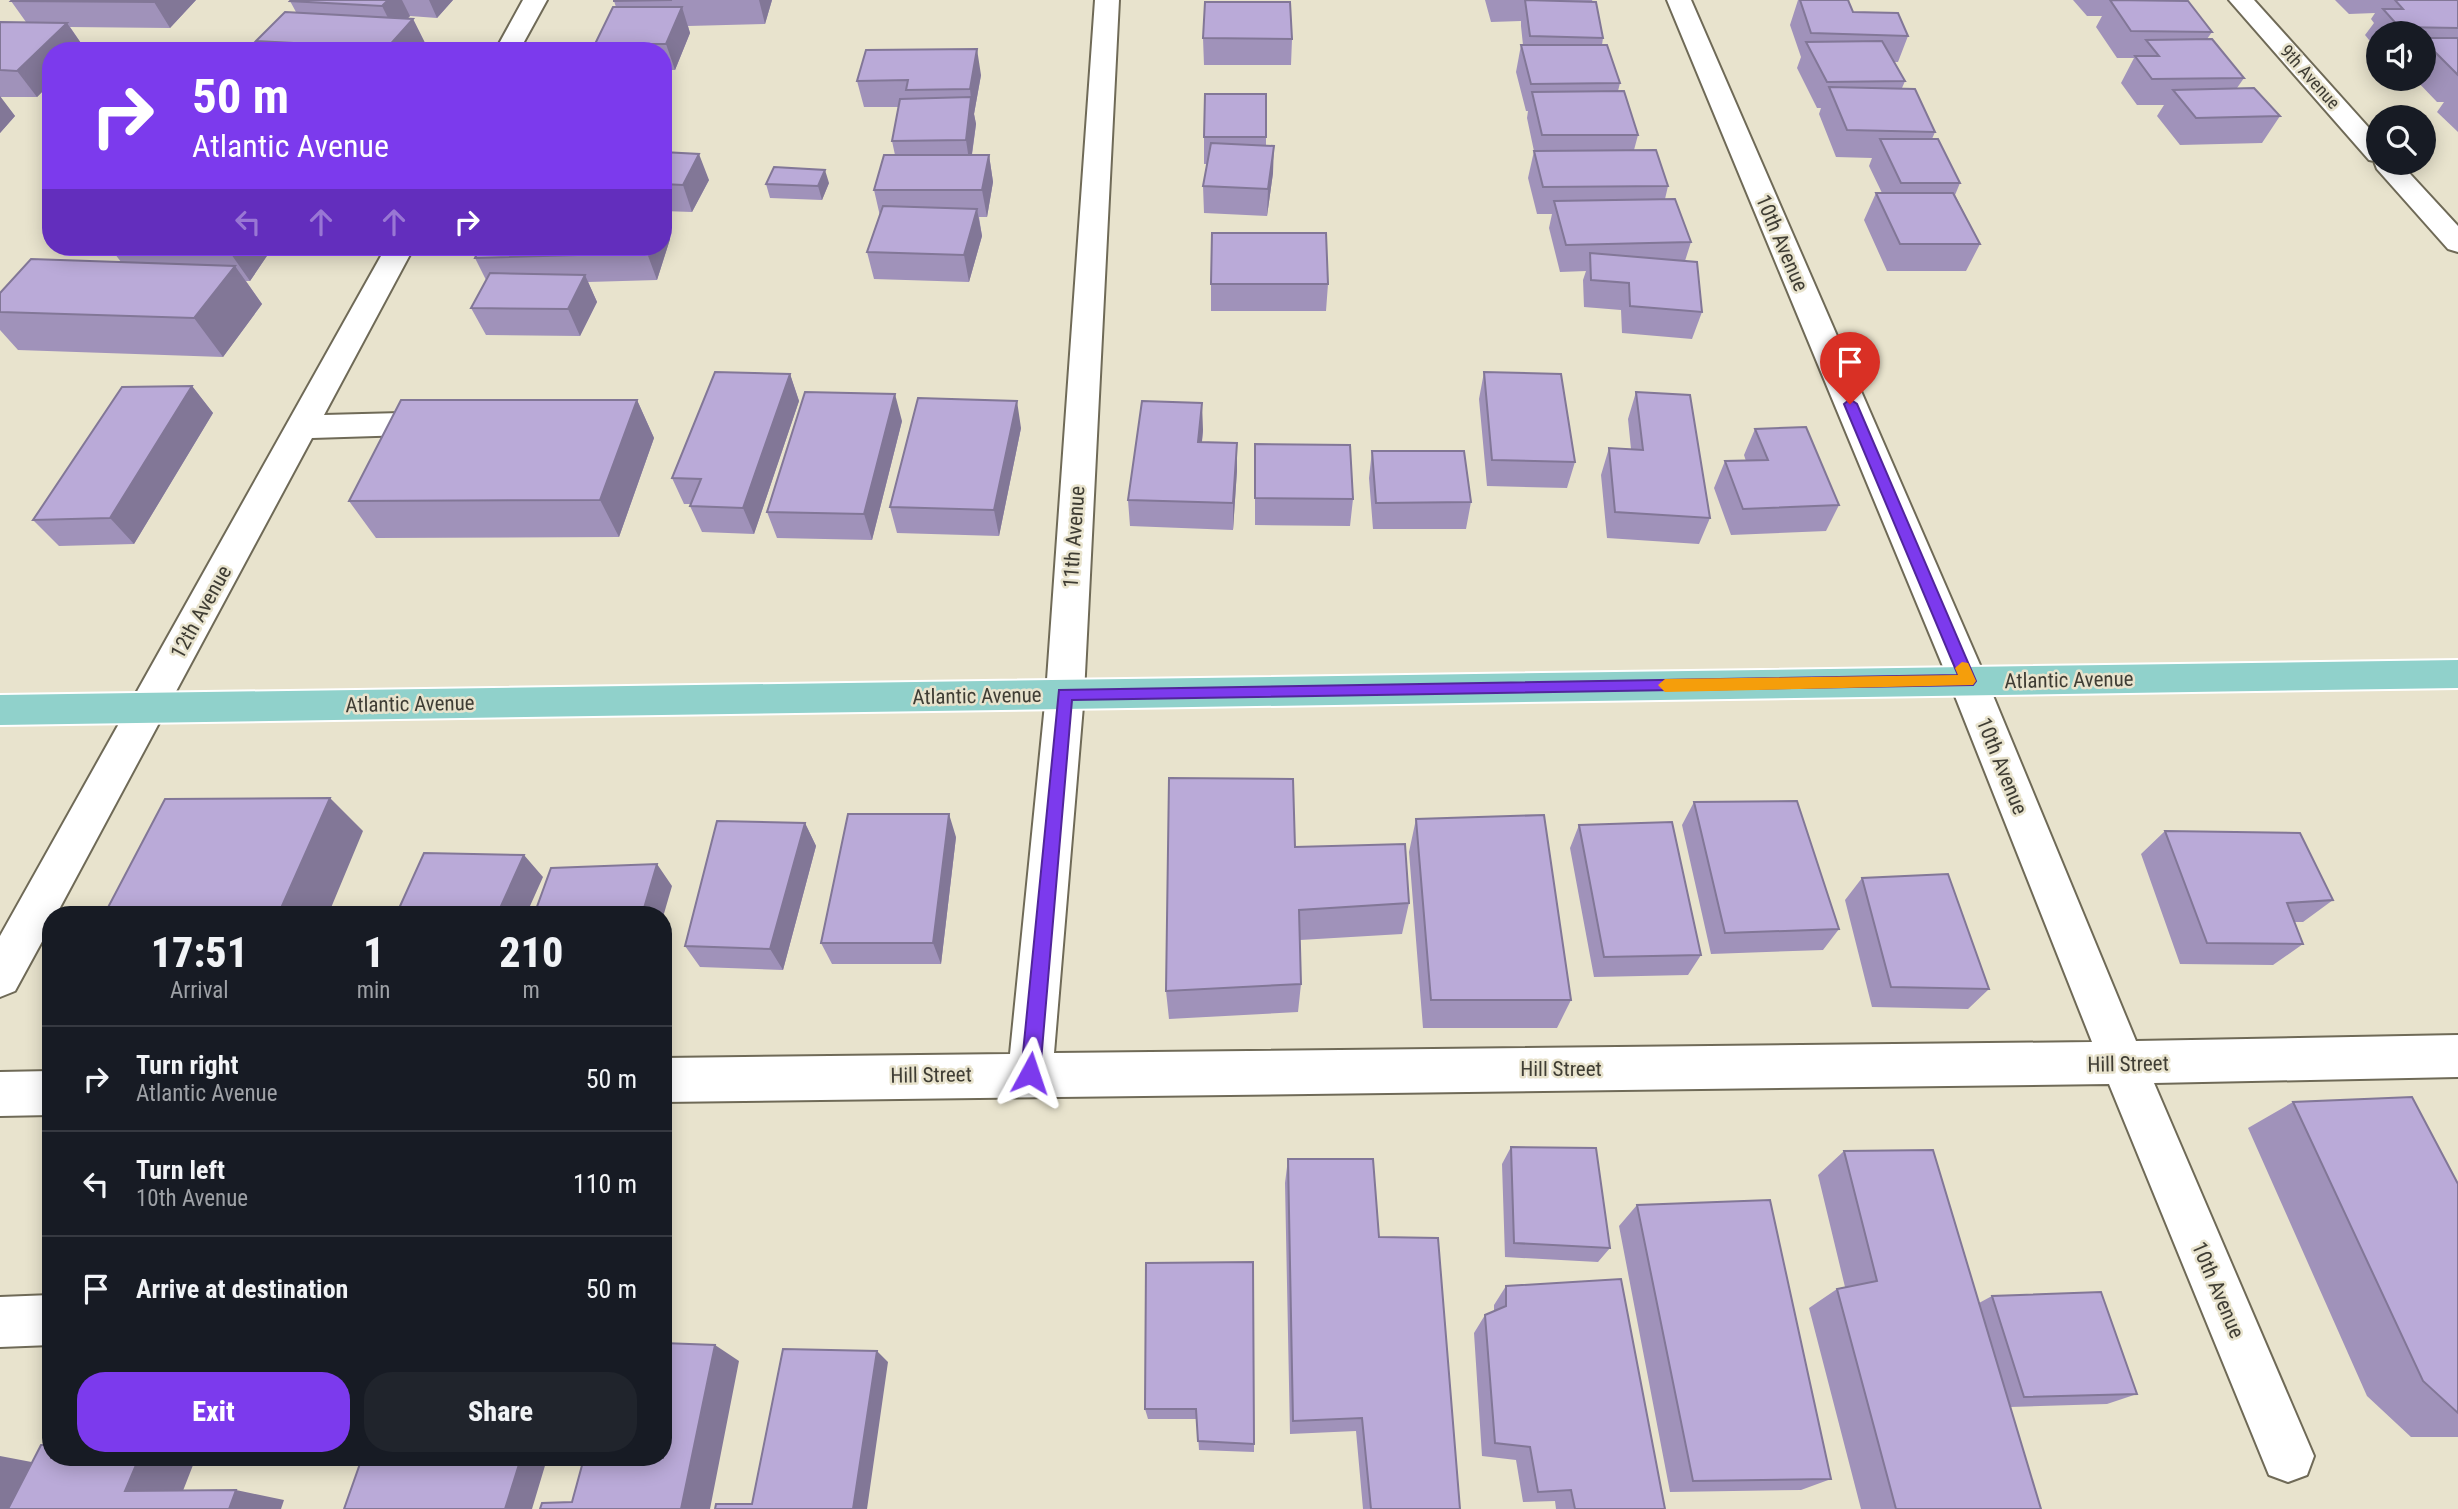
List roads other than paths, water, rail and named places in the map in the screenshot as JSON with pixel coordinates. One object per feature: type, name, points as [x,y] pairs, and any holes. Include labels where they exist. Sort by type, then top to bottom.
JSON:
[{"type":"main road","name":"Atlantic Avenue","points":[[0,710],[2458,674]]},
{"type":"street","points":[[512,42],[535,0]]},
{"type":"street","name":"11th Avenue","points":[[1030,1073],[1065,694],[1107,0]]},
{"type":"street","name":"10th Avenue","points":[[1679,0],[1968,681],[2123,1065],[2288,1456]]},
{"type":"street","name":"9th Avenue","points":[[2241,0],[2366,141]]},
{"type":"street","points":[[2397,175],[2458,243]]},
{"type":"street","name":"12th Avenue","points":[[0,977],[395,256]]},
{"type":"street","points":[[302,427],[472,422]]},
{"type":"street","name":"Hill Street","points":[[672,1080],[1030,1073],[2123,1065],[2458,1056]]},
{"type":"street","points":[[0,1094],[42,1093]]},
{"type":"street","points":[[0,1322],[42,1320]]}]
